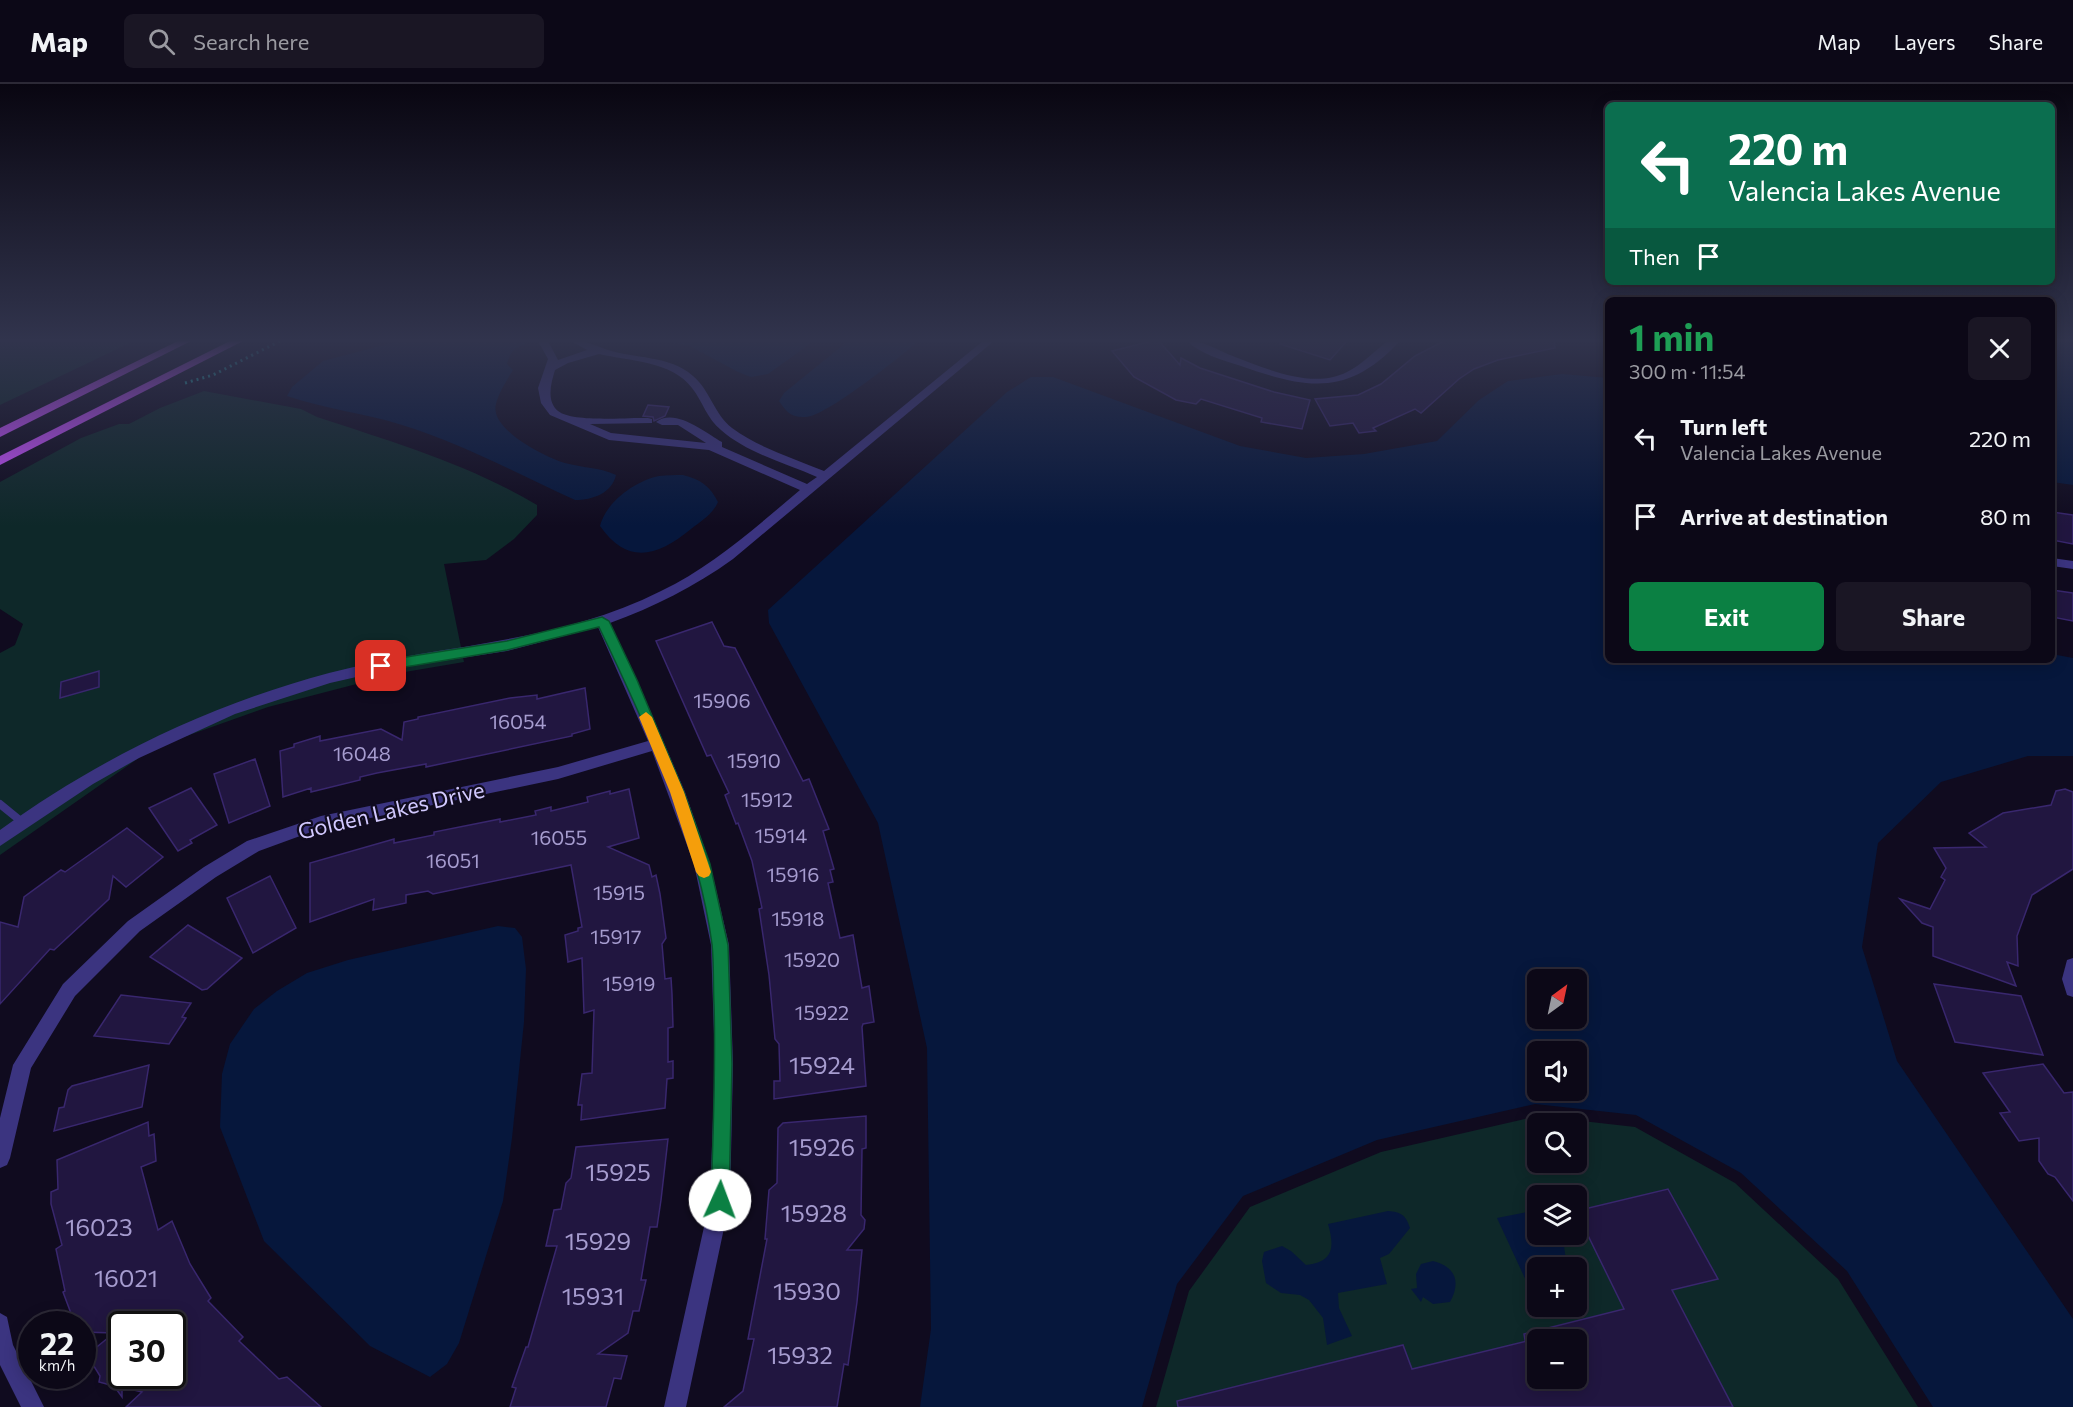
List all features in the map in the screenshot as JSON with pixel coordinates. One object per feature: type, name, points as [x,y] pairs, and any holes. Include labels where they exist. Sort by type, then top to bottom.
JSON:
[{"type":"main road","points":[[0,433],[61,403]]},
{"type":"main road","points":[[0,461],[116,403]]},
{"type":"street","points":[[547,403],[554,413],[609,436],[711,447],[810,490]]},
{"type":"street","points":[[708,403],[724,428],[743,440],[826,476]]},
{"type":"street","points":[[0,839],[22,822],[111,765],[233,707],[288,689],[381,666],[507,646],[602,621],[686,585],[728,556],[914,403]]},
{"type":"street","points":[[570,420],[648,421]]},
{"type":"street","points":[[662,422],[680,422],[742,459]]},
{"type":"street","points":[[2055,562],[2073,565]]},
{"type":"street","points":[[602,621],[630,680],[677,792],[702,864],[720,945],[724,1064],[720,1200],[675,1407]]},
{"type":"street","name":"Golden Lakes Drive","points":[[0,1158],[22,1065],[69,990],[134,926],[210,872],[253,846],[321,822],[558,773],[656,744]]},
{"type":"street","points":[[2073,966],[2071,980],[2073,989]]},
{"type":"street","points":[[0,1324],[2,1347],[33,1407]]},
{"type":"lane","points":[[0,804],[22,822]]},
{"type":"green space","points":[[174,403],[267,403],[301,409],[317,417],[430,455],[484,477],[537,505],[537,515],[514,539],[486,560],[444,564],[464,662],[399,673],[268,707],[153,748],[0,855],[0,653],[15,645],[23,624],[0,609],[0,482],[81,438],[119,424],[129,424]]},
{"type":"green space","points":[[1527,1119],[1527,1173],[1587,1173],[1587,1122],[1635,1127],[1735,1183],[1838,1279],[1918,1407],[1156,1407],[1189,1291],[1250,1207],[1381,1152]]},
{"type":"water","points":[[311,403],[496,403],[496,413],[501,423],[520,441],[565,463],[604,470],[616,475],[606,491],[595,497],[575,500],[469,450],[425,433],[388,421]]},
{"type":"water","points":[[780,403],[836,403],[806,417],[793,415]]},
{"type":"water","points":[[995,403],[1123,403],[1240,446],[1306,458],[1364,454],[1437,441],[1476,403],[1605,403],[1605,663],[2055,663],[2055,655],[2073,658],[2073,756],[2028,756],[1941,782],[1878,843],[1862,947],[1897,1061],[2073,1319],[2073,1407],[1933,1407],[1847,1271],[1741,1173],[1636,1115],[1535,1104],[1377,1140],[1243,1196],[1177,1284],[1142,1407],[920,1407],[931,1329],[927,1048],[878,823],[769,623],[768,610]]},
{"type":"water","points":[[2055,403],[2073,403],[2073,485],[2055,482]]},
{"type":"water","points":[[683,475],[704,484],[718,502],[706,517],[667,546],[644,553],[632,552],[611,539],[600,526],[608,509],[631,488],[659,476]]},
{"type":"water","points":[[498,926],[515,928],[522,937],[526,969],[524,1022],[503,1201],[459,1343],[447,1364],[430,1377],[370,1346],[264,1241],[220,1127],[222,1074],[230,1044],[254,1009],[277,991],[307,973],[348,960]]},
{"type":"water","points":[[1388,1211],[1402,1215],[1410,1228],[1389,1254],[1380,1258],[1387,1284],[1338,1293],[1339,1308],[1352,1336],[1327,1345],[1323,1318],[1309,1300],[1300,1295],[1281,1293],[1266,1283],[1262,1261],[1264,1252],[1282,1246],[1306,1265],[1322,1261],[1327,1257],[1331,1247],[1328,1224]]},
{"type":"water","points":[[1527,1212],[1527,1245],[1563,1245],[1566,1257],[1527,1257],[1527,1283],[1497,1218]]},
{"type":"water","points":[[1433,1261],[1447,1267],[1454,1276],[1456,1282],[1450,1302],[1433,1304],[1423,1297],[1421,1302],[1411,1289],[1417,1288],[1416,1274],[1421,1264]]},
{"type":"building","points":[[1213,403],[1309,403],[1302,429],[1261,422],[1262,418]]},
{"type":"building","points":[[1317,403],[1432,403],[1421,413],[1415,409],[1373,428],[1376,431],[1359,433],[1353,423],[1330,426]]},
{"type":"building","points":[[648,405],[669,407],[665,416],[654,421],[653,417],[643,416]]},
{"type":"building","points":[[2055,512],[2073,515],[2073,544],[2055,541]]},
{"type":"building","points":[[2055,590],[2073,593],[2073,621],[2055,618]]},
{"type":"building","points":[[712,622],[724,646],[735,648],[803,781],[809,779],[829,829],[823,831],[834,869],[830,870],[833,882],[828,883],[840,938],[853,935],[862,988],[869,986],[874,1022],[863,1024],[862,1027],[866,1086],[774,1099],[774,1081],[780,1081],[779,1044],[775,1039],[769,975],[759,909],[762,908],[752,861],[725,795],[729,793],[711,755],[707,756],[656,641]]},
{"type":"building","points":[[99,671],[99,687],[60,698],[61,682]]},
{"type":"building","points":[[585,688],[590,729],[572,734],[572,736],[426,767],[426,764],[377,773],[360,777],[360,780],[311,792],[311,788],[283,797],[280,751],[294,747],[294,744],[320,736],[320,741],[381,729],[402,740],[404,722],[418,719],[418,717],[510,698],[537,695],[537,699]]},
{"type":"building","points":[[255,759],[270,806],[229,823],[214,774]]},
{"type":"building","points":[[191,788],[217,825],[190,840],[192,843],[178,851],[149,808]]},
{"type":"building","points":[[629,789],[639,838],[608,847],[649,865],[652,877],[656,875],[666,938],[662,944],[665,979],[671,978],[672,994],[673,1027],[668,1028],[668,1062],[673,1061],[673,1078],[667,1079],[665,1108],[581,1120],[582,1105],[578,1105],[582,1074],[592,1073],[594,1010],[584,1013],[582,958],[568,962],[565,935],[578,931],[578,928],[582,927],[571,865],[433,894],[428,891],[406,895],[406,903],[373,910],[374,899],[310,922],[310,863],[394,839],[394,843],[434,835],[434,832],[500,819],[500,822],[536,815],[535,811],[551,807],[551,811],[588,802],[587,797]]},
{"type":"building","points":[[2065,789],[2073,792],[2073,869],[2032,895],[2017,936],[2018,966],[2007,962],[2016,986],[1933,956],[1933,927],[1922,923],[1900,899],[1930,909],[1945,880],[1941,877],[1946,868],[1934,848],[1986,847],[1969,833],[2003,813],[2051,805],[2056,791]]},
{"type":"building","points":[[127,828],[163,857],[126,887],[113,876],[109,899],[54,950],[50,949],[0,1004],[0,922],[18,927],[24,897],[61,870],[65,872]]},
{"type":"building","points":[[270,876],[296,928],[253,953],[227,898]]},
{"type":"building","points":[[188,925],[242,958],[207,989],[202,990],[150,957]]},
{"type":"building","points":[[1934,984],[2021,996],[2043,1055],[1955,1042]]},
{"type":"building","points":[[121,995],[191,1003],[182,1017],[186,1018],[169,1044],[94,1036]]},
{"type":"building","points":[[2043,1064],[2064,1093],[2073,1092],[2073,1201],[2055,1177],[2048,1174],[2039,1161],[2039,1138],[2019,1141],[2000,1113],[2010,1112],[1983,1073]]},
{"type":"building","points":[[149,1065],[142,1107],[54,1131],[59,1108],[64,1107],[68,1090],[72,1086]]},
{"type":"building","points":[[866,1116],[866,1148],[862,1149],[861,1215],[865,1220],[864,1229],[847,1250],[862,1250],[857,1302],[848,1365],[844,1364],[837,1407],[724,1407],[743,1391],[754,1339],[748,1339],[767,1239],[765,1239],[769,1190],[777,1183],[778,1128],[783,1123]]},
{"type":"building","points":[[148,1122],[149,1136],[154,1134],[156,1161],[141,1167],[158,1230],[172,1221],[190,1264],[211,1298],[208,1301],[243,1337],[239,1341],[279,1379],[287,1377],[321,1407],[126,1407],[142,1392],[130,1389],[186,1389],[186,1311],[108,1311],[108,1333],[96,1332],[96,1311],[70,1311],[63,1292],[65,1291],[56,1249],[62,1245],[51,1204],[51,1192],[58,1189],[57,1160]]},
{"type":"building","points":[[668,1139],[657,1227],[650,1227],[641,1280],[646,1280],[639,1311],[633,1311],[628,1333],[598,1354],[627,1356],[621,1379],[614,1378],[606,1407],[510,1407],[516,1388],[512,1387],[526,1347],[528,1347],[557,1246],[546,1246],[554,1210],[561,1209],[566,1183],[571,1178],[576,1147]]},
{"type":"building","points":[[1668,1189],[1718,1279],[1672,1290],[1733,1407],[1178,1407],[1177,1401],[1403,1345],[1412,1369],[1527,1341],[1527,1389],[1587,1389],[1587,1329],[1544,1329],[1624,1309],[1587,1233],[1587,1208]]},
{"type":"building","points":[[108,1338],[108,1384],[99,1382],[100,1376],[96,1370],[96,1348]]},
{"type":"building","points":[[116,1389],[122,1389],[122,1397]]},
{"type":"slow traffic","points":[[646,717],[677,792],[704,872]]},
{"type":"route","points":[[381,666],[507,646],[602,621],[630,680],[677,792],[702,864],[720,945],[724,1064],[720,1200]]}]
